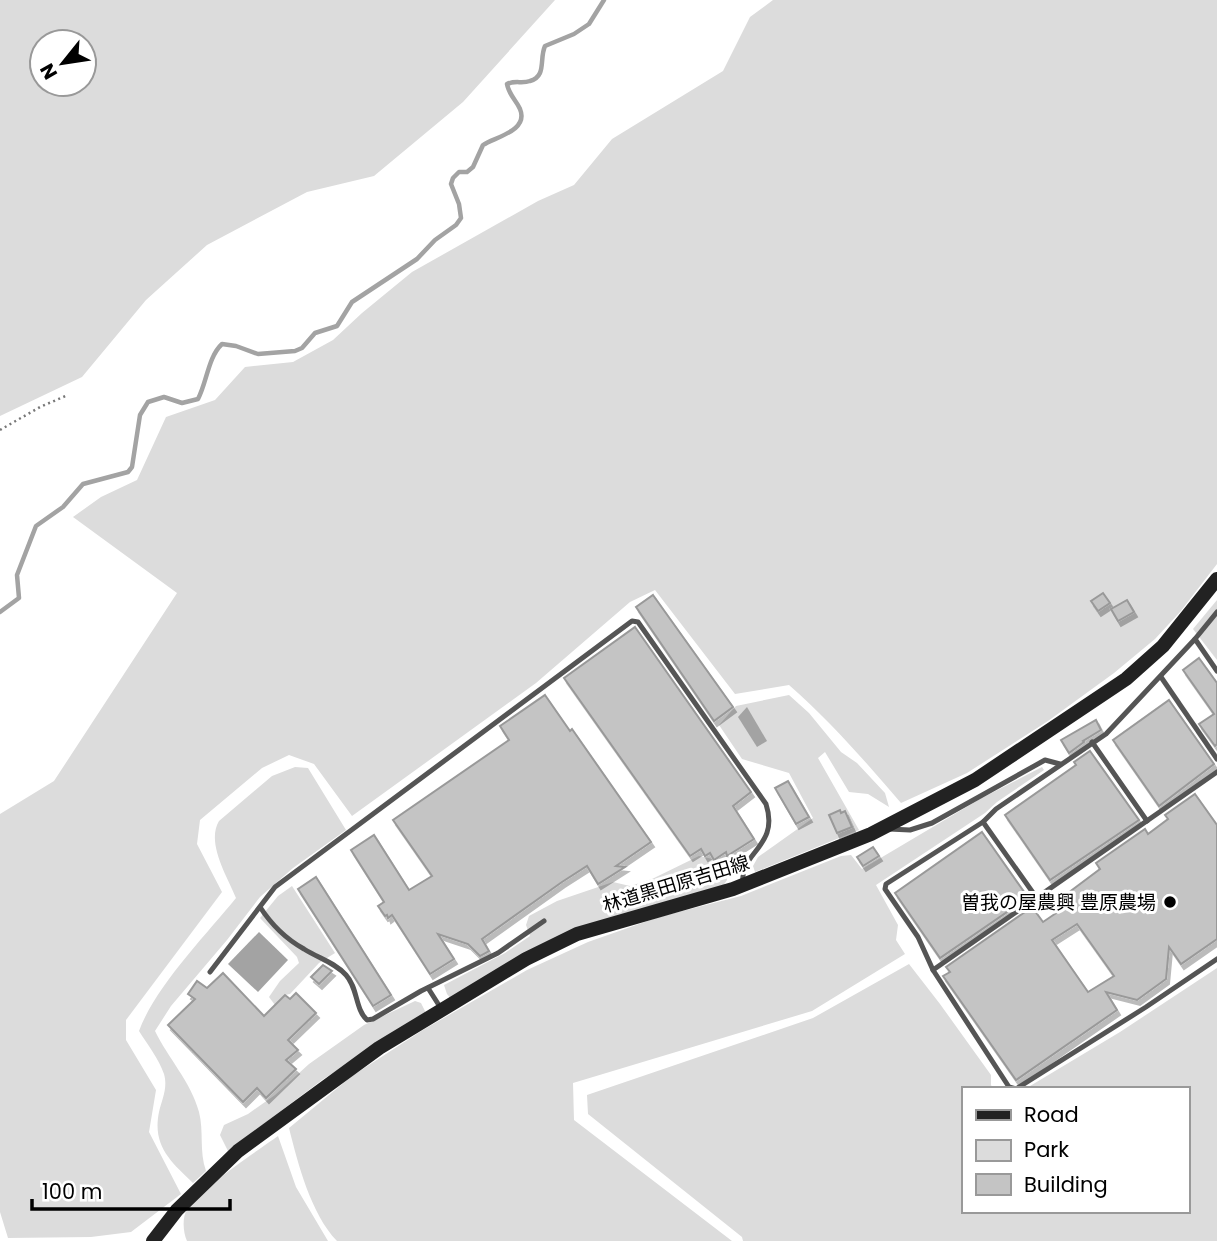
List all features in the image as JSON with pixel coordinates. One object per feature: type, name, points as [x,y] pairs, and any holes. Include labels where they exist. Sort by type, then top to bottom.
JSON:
[{"type":"street","name":"林道黒田原吉田線","points":[[153,1241],[177,1210],[239,1150],[379,1048],[526,959],[577,934],[744,885],[883,829],[975,780],[1126,679],[1163,646],[1217,579]]},
{"type":"lane","points":[[1009,1087],[933,970],[918,937],[885,889],[886,884],[983,822],[996,809],[1118,722],[1217,612]]},
{"type":"lane","points":[[210,972],[275,887],[632,621],[638,622],[766,804],[770,825],[766,837],[745,866],[742,875],[744,885]]},
{"type":"lane","points":[[1195,639],[1217,670]]},
{"type":"lane","points":[[1161,677],[1217,759]]},
{"type":"lane","points":[[1092,742],[1146,821]]},
{"type":"lane","points":[[883,829],[910,830],[932,822],[1045,760],[1060,764]]},
{"type":"lane","points":[[933,970],[1217,772]]},
{"type":"lane","points":[[983,822],[1036,897]]},
{"type":"lane","points":[[260,907],[268,920],[287,937],[332,963],[347,976],[355,987],[362,1016],[367,1020],[373,1020],[428,988],[498,953],[544,921]]},
{"type":"lane","points":[[1018,1087],[1217,959]]},
{"type":"lane","points":[[428,988],[442,1010]]},
{"type":"path","points":[[0,430],[40,407],[68,395]]},
{"type":"green space","points":[[0,0],[555,0],[463,102],[374,176],[307,192],[207,245],[146,300],[82,377],[0,416]]},
{"type":"green space","points":[[773,0],[1217,0],[1217,564],[1155,639],[1114,673],[1048,721],[967,773],[901,803],[833,727],[789,685],[735,694],[655,590],[630,602],[536,683],[352,816],[314,764],[289,755],[262,768],[200,820],[197,844],[222,892],[126,1020],[126,1040],[156,1090],[149,1132],[181,1194],[131,1232],[91,1237],[8,1238],[0,1212],[0,814],[54,781],[177,593],[73,517],[101,497],[137,480],[166,417],[215,400],[245,367],[293,362],[333,340],[412,272],[538,201],[574,185],[612,139],[723,71],[750,17]]},
{"type":"green space","points":[[1217,600],[1217,660],[1193,629]]},
{"type":"green space","points":[[789,695],[809,713],[841,752],[857,763],[885,793],[889,807],[868,794],[849,792],[825,752],[818,758],[859,830],[755,872],[753,866],[758,857],[813,818],[789,773],[742,759],[719,725],[736,706]]},
{"type":"green space","points":[[295,767],[308,768],[346,830],[293,868],[260,897],[171,1006],[155,1031],[191,1090],[199,1112],[206,1171],[193,1183],[171,1160],[161,1144],[158,1124],[165,1079],[159,1063],[139,1031],[169,979],[236,898],[216,849],[219,821],[272,776]]},
{"type":"green space","points":[[1042,767],[1044,770],[985,813],[876,885],[898,925],[896,940],[905,954],[812,1011],[573,1083],[574,1120],[732,1241],[337,1241],[328,1230],[307,1188],[289,1128],[352,1076],[423,1030],[527,970],[588,942],[659,917],[741,896],[841,856],[851,855],[862,869],[980,799]]},
{"type":"green space","points":[[699,856],[722,861],[728,869],[727,880],[723,886],[578,931],[452,1000],[447,994],[444,985],[505,953],[530,936],[526,925],[529,916],[557,901],[613,882],[630,886],[652,879]]},
{"type":"green space","points":[[292,886],[335,953],[319,963],[290,994],[285,995],[275,1005],[269,997],[280,981],[299,963],[297,957],[260,918],[278,896]]},
{"type":"green space","points":[[909,964],[940,1004],[991,1075],[992,1087],[962,1087],[962,1213],[1189,1213],[1189,1087],[1028,1087],[1120,1032],[1217,968],[1217,1241],[743,1241],[742,1237],[588,1114],[587,1095],[813,1018]]},
{"type":"green space","points":[[415,1001],[421,1003],[426,1013],[322,1080],[228,1151],[220,1135],[224,1125],[248,1114],[275,1095],[309,1064],[364,1025]]},
{"type":"green space","points":[[278,1136],[296,1187],[328,1241],[187,1241],[184,1229],[185,1213],[192,1202],[243,1160]]},
{"type":"shaded area","points":[[747,707],[767,741],[757,747],[738,717]]},
{"type":"shaded area","points":[[259,932],[288,960],[258,992],[228,964]]},
{"type":"building","points":[[1103,593],[1110,603],[1098,611],[1091,601]]},
{"type":"building","points":[[653,595],[733,707],[714,721],[636,607]]},
{"type":"building","points":[[1127,600],[1134,612],[1118,621],[1111,609]]},
{"type":"building","points":[[635,627],[751,792],[733,806],[754,839],[727,856],[726,852],[714,860],[710,853],[705,856],[701,849],[690,856],[564,678]]},
{"type":"building","points":[[1199,658],[1217,683],[1215,746],[1199,724],[1214,714],[1183,670]]},
{"type":"building","points":[[545,695],[651,842],[616,866],[625,867],[598,884],[587,866],[562,882],[482,939],[489,951],[480,956],[468,944],[438,934],[454,959],[430,974],[392,915],[388,918],[378,906],[384,902],[351,850],[374,835],[409,890],[432,876],[393,820],[509,740],[500,726]]},
{"type":"building","points":[[1169,700],[1214,764],[1159,806],[1113,740]]},
{"type":"building","points":[[1096,720],[1101,730],[1069,753],[1061,740]]},
{"type":"building","points":[[1090,751],[1139,820],[1050,880],[1005,815],[1076,765],[1074,762]]},
{"type":"building","points":[[788,781],[809,817],[796,824],[775,788]]},
{"type":"building","points":[[1195,794],[1217,825],[1217,939],[1181,964],[1169,947],[1166,979],[1137,1000],[1106,992],[1117,1010],[1016,1080],[943,976],[950,972],[946,967],[1032,907],[1043,922],[1065,907],[1060,899],[1100,869],[1096,863],[1145,829],[1148,834],[1168,819],[1165,815]],"holes":[[[1077,924],[1114,976],[1088,992],[1052,940]]]},
{"type":"building","points":[[840,810],[841,813],[845,811],[852,827],[837,833],[829,815]]},
{"type":"building","points":[[982,832],[1027,896],[1026,899],[940,958],[895,893]]},
{"type":"building","points":[[873,847],[879,856],[863,866],[857,857]]},
{"type":"building","points":[[316,877],[391,995],[373,1006],[298,889]]},
{"type":"building","points":[[323,965],[332,971],[319,984],[311,977]]},
{"type":"building","points":[[223,973],[264,1016],[285,995],[290,999],[296,993],[316,1013],[288,1040],[298,1050],[286,1060],[296,1069],[266,1098],[257,1088],[243,1102],[168,1025],[195,999],[188,994],[197,981],[207,988]]},
{"type":"waterway","points":[[0,612],[19,598],[17,575],[36,526],[63,507],[83,484],[128,472],[132,467],[140,415],[148,402],[164,397],[182,403],[198,399],[217,349],[222,344],[258,354],[302,348],[315,333],[337,326],[352,302],[417,259],[435,240],[456,225],[461,218],[451,184],[453,178],[459,172],[467,172],[473,167],[483,145],[509,132],[520,123],[520,109],[507,84],[535,79],[541,71],[545,46],[574,34],[589,24],[604,0]]},
{"type":"place","name":"曽我の屋農興 豊原農場","points":[[1170,902]]}]
